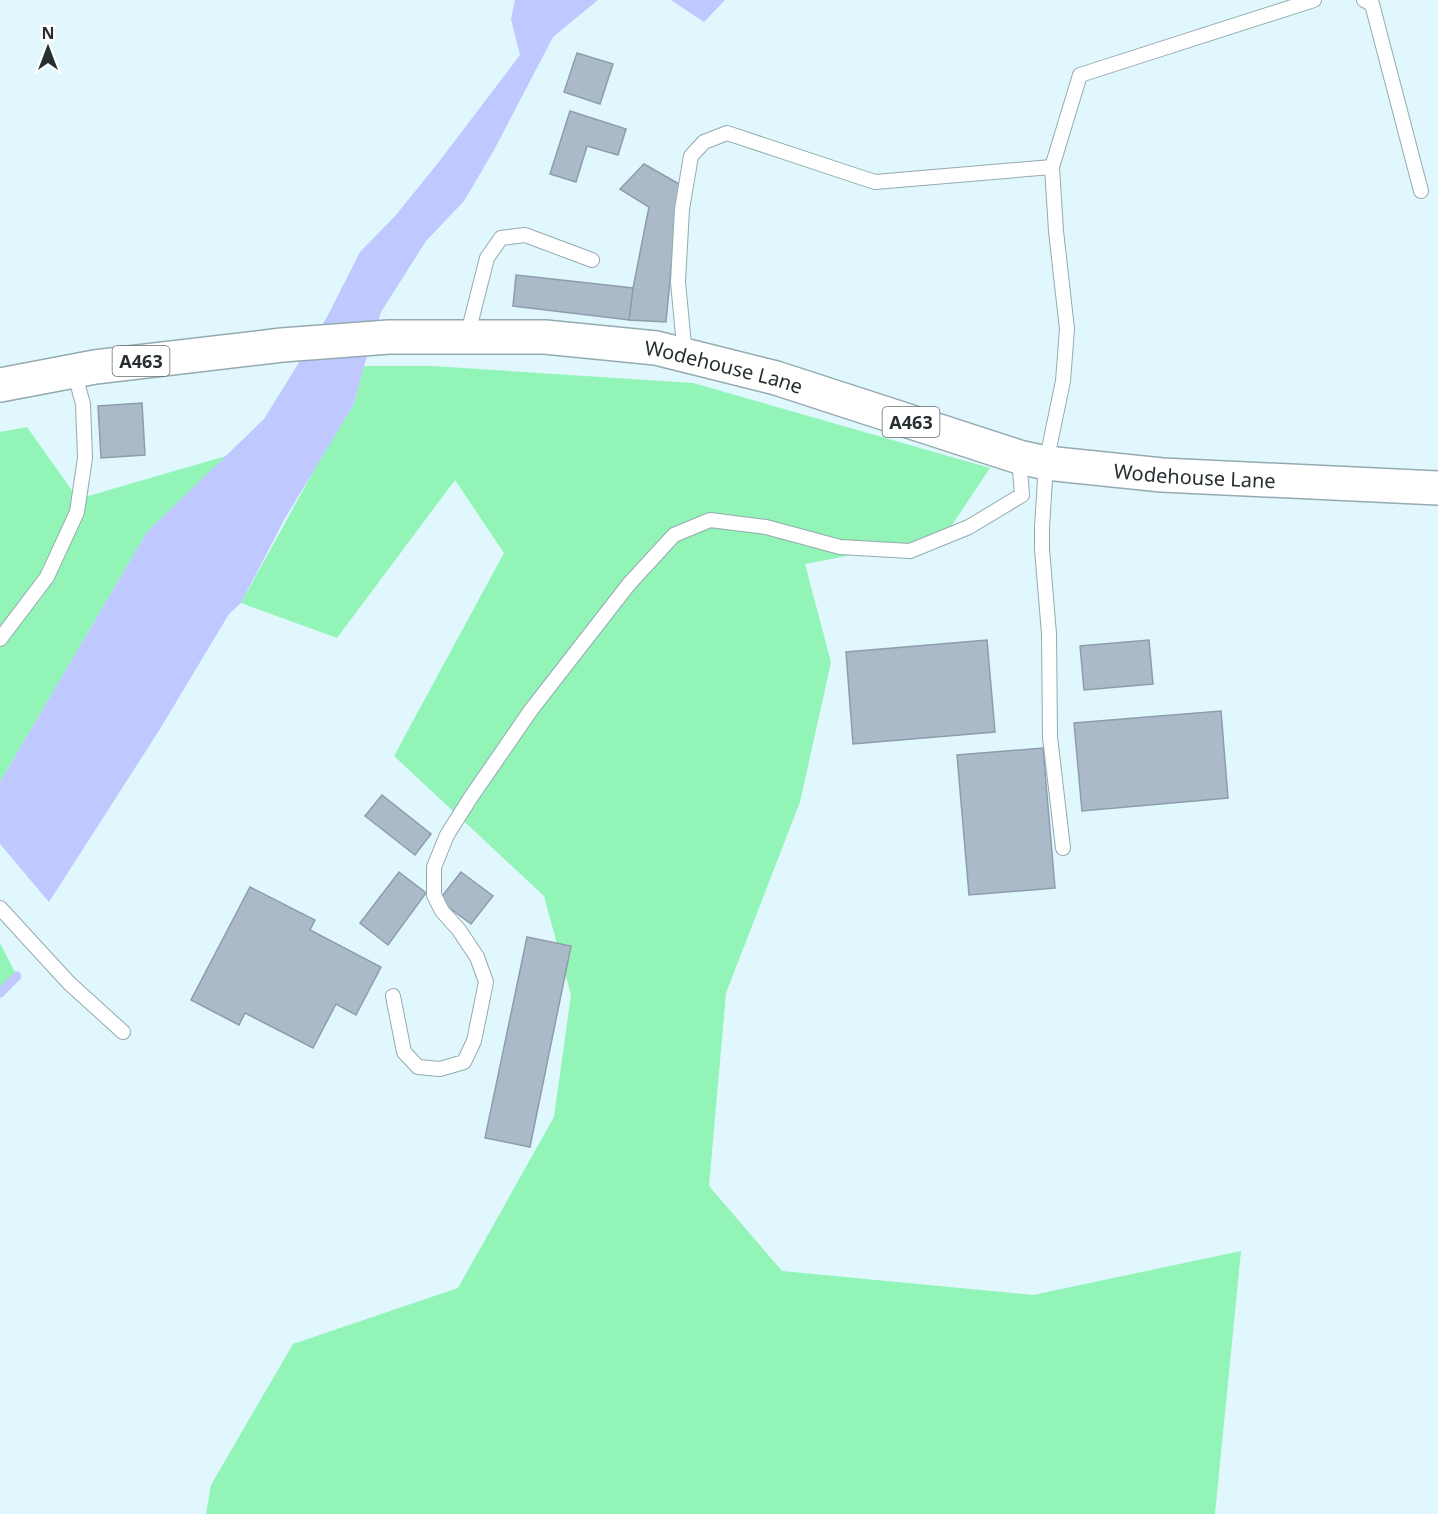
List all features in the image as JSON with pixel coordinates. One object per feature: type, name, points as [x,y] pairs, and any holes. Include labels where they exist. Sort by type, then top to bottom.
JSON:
[{"type":"main road","name":"Wodehouse Lane","points":[[0,385],[95,367],[282,345],[388,337],[545,337],[656,348],[776,378],[1033,460],[1162,475],[1438,488]]},
{"type":"lane","points":[[393,996],[404,1053],[418,1066],[440,1069],[464,1062],[474,1041],[486,982],[477,957],[459,930],[442,911],[434,895],[434,867],[447,835],[531,710],[629,584],[675,535],[710,520],[766,527],[840,547],[910,551],[969,527],[1022,495],[1063,381],[1067,329],[1056,231],[1052,167],[1080,75],[1314,0]]},
{"type":"lane","points":[[1364,0],[1372,4],[1422,191]]},
{"type":"lane","points":[[685,356],[678,282],[682,209],[691,156],[705,142],[727,133],[875,182],[1052,167]]},
{"type":"lane","points":[[467,337],[487,258],[501,238],[525,235],[592,260]]},
{"type":"lane","points":[[0,639],[46,577],[77,512],[86,458],[83,404],[74,371]]},
{"type":"lane","points":[[1033,460],[1049,634],[1050,737],[1063,848]]},
{"type":"lane","points":[[0,908],[69,983],[123,1032]]},
{"type":"green space","points":[[364,366],[432,366],[693,383],[990,468],[944,537],[805,564],[831,662],[800,802],[726,993],[709,1186],[782,1271],[1033,1295],[1241,1251],[1215,1514],[206,1514],[211,1485],[293,1344],[458,1288],[554,1117],[571,995],[544,896],[394,756],[504,553],[455,480],[337,638],[241,603],[318,463],[354,404]]},
{"type":"green space","points":[[27,427],[78,499],[226,456],[147,532],[0,782],[0,432]]},
{"type":"green space","points":[[0,943],[17,976],[0,993]]},
{"type":"water","points":[[515,0],[598,0],[553,37],[494,150],[464,201],[426,241],[381,312],[354,404],[284,520],[241,603],[229,614],[160,729],[49,902],[0,844],[0,782],[147,532],[264,419],[327,317],[360,252],[396,215],[520,55],[511,19]]},
{"type":"water","points":[[671,0],[725,0],[704,22]]},
{"type":"building","points":[[577,53],[613,64],[600,104],[564,92]]},
{"type":"building","points":[[570,111],[626,129],[618,155],[587,146],[576,182],[550,174]]},
{"type":"building","points":[[644,164],[679,184],[666,322],[629,320],[649,207],[620,189]]},
{"type":"building","points":[[516,275],[633,288],[629,320],[513,306]]},
{"type":"building","points":[[142,403],[145,455],[101,458],[98,406]]},
{"type":"building","points":[[987,640],[995,732],[853,744],[846,652]]},
{"type":"building","points":[[1149,640],[1153,684],[1084,690],[1080,646]]},
{"type":"building","points":[[1221,711],[1228,798],[1082,811],[1074,723]]},
{"type":"building","points":[[1043,748],[1055,888],[969,895],[957,755]]},
{"type":"building","points":[[382,795],[431,834],[415,855],[365,816]]},
{"type":"building","points":[[399,872],[426,893],[388,945],[360,923]]},
{"type":"building","points":[[461,872],[493,896],[471,924],[439,900]]},
{"type":"building","points":[[250,887],[315,920],[310,930],[381,967],[356,1015],[336,1004],[313,1048],[245,1013],[239,1025],[191,1000]]},
{"type":"building","points":[[527,937],[571,946],[530,1147],[485,1138]]},
{"type":"waterway","points":[[0,993],[17,976]]}]
